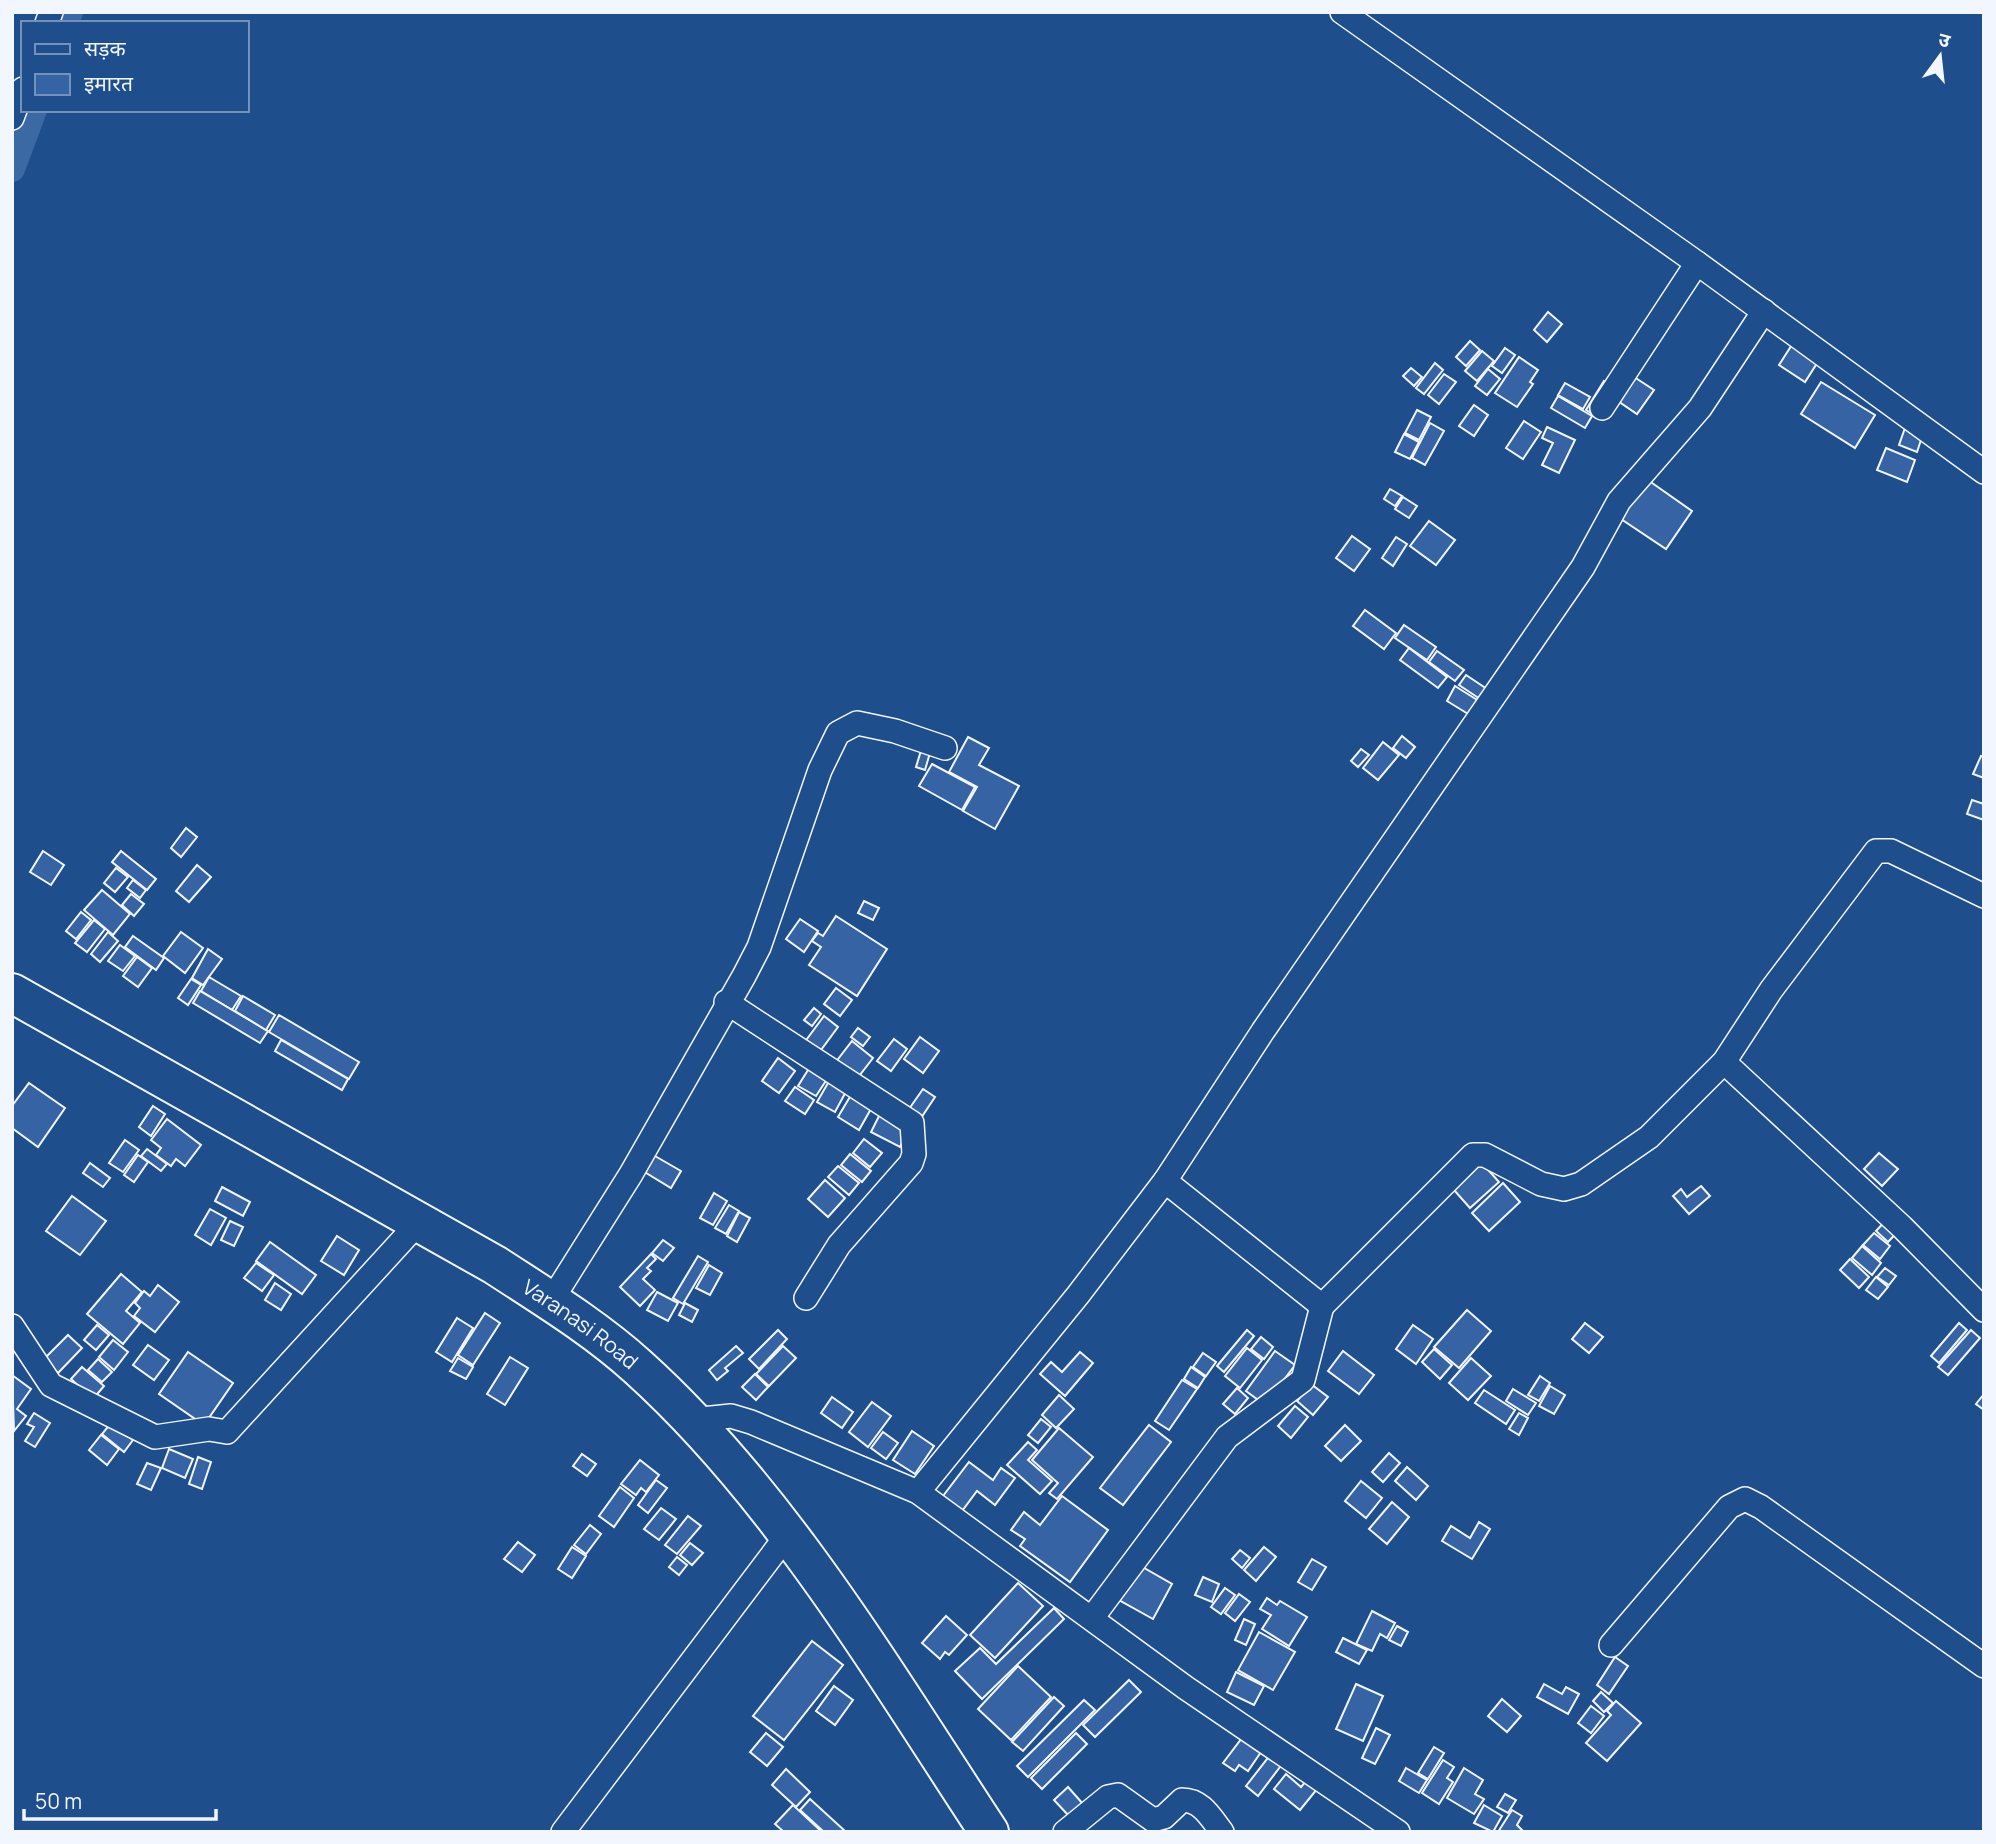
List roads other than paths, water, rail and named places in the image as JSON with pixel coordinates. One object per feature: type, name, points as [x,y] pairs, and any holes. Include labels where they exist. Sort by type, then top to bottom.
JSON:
[{"type":"highway","name":"Varanasi Road","points":[[12,993],[420,1222],[551,1301],[637,1366],[692,1420],[788,1535],[837,1601],[989,1832]]},
{"type":"street","points":[[1342,12],[1698,263],[1984,472]]},
{"type":"street","points":[[12,118],[21,94]]},
{"type":"street","points":[[1602,408],[1698,263]]},
{"type":"street","points":[[918,1492],[1078,1295],[1164,1181],[1270,1020],[1583,567],[1619,501],[1700,408],[1764,311]]},
{"type":"street","points":[[551,1301],[631,1174],[759,947],[820,770],[838,733],[857,723],[895,731],[946,748]]},
{"type":"street","points":[[1092,1618],[1227,1437],[1303,1380],[1322,1306],[1473,1155],[1485,1155],[1552,1188],[1581,1184],[1649,1137],[1724,1062],[1771,990],[1876,851],[1891,851],[1984,896]]},
{"type":"street","points":[[726,1002],[912,1123],[914,1154],[911,1163],[839,1245],[806,1298]]},
{"type":"street","points":[[1724,1062],[1902,1227],[1984,1310]]},
{"type":"street","points":[[1164,1181],[1322,1306]]},
{"type":"street","points":[[12,1326],[51,1385],[155,1437],[209,1429],[227,1432],[420,1222]]},
{"type":"street","points":[[692,1420],[731,1416],[751,1422],[918,1492],[1186,1688],[1398,1832]]},
{"type":"street","points":[[1611,1645],[1729,1507],[1745,1499],[1761,1507],[1984,1666]]},
{"type":"street","points":[[562,1832],[788,1535]]},
{"type":"street","points":[[1065,1832],[1108,1797],[1118,1795],[1153,1820],[1164,1817],[1182,1800],[1191,1800],[1199,1804],[1222,1832]]},
{"type":"waterway","points":[[67,21],[70,12]]},
{"type":"waterway","points":[[12,169],[33,112]]}]
